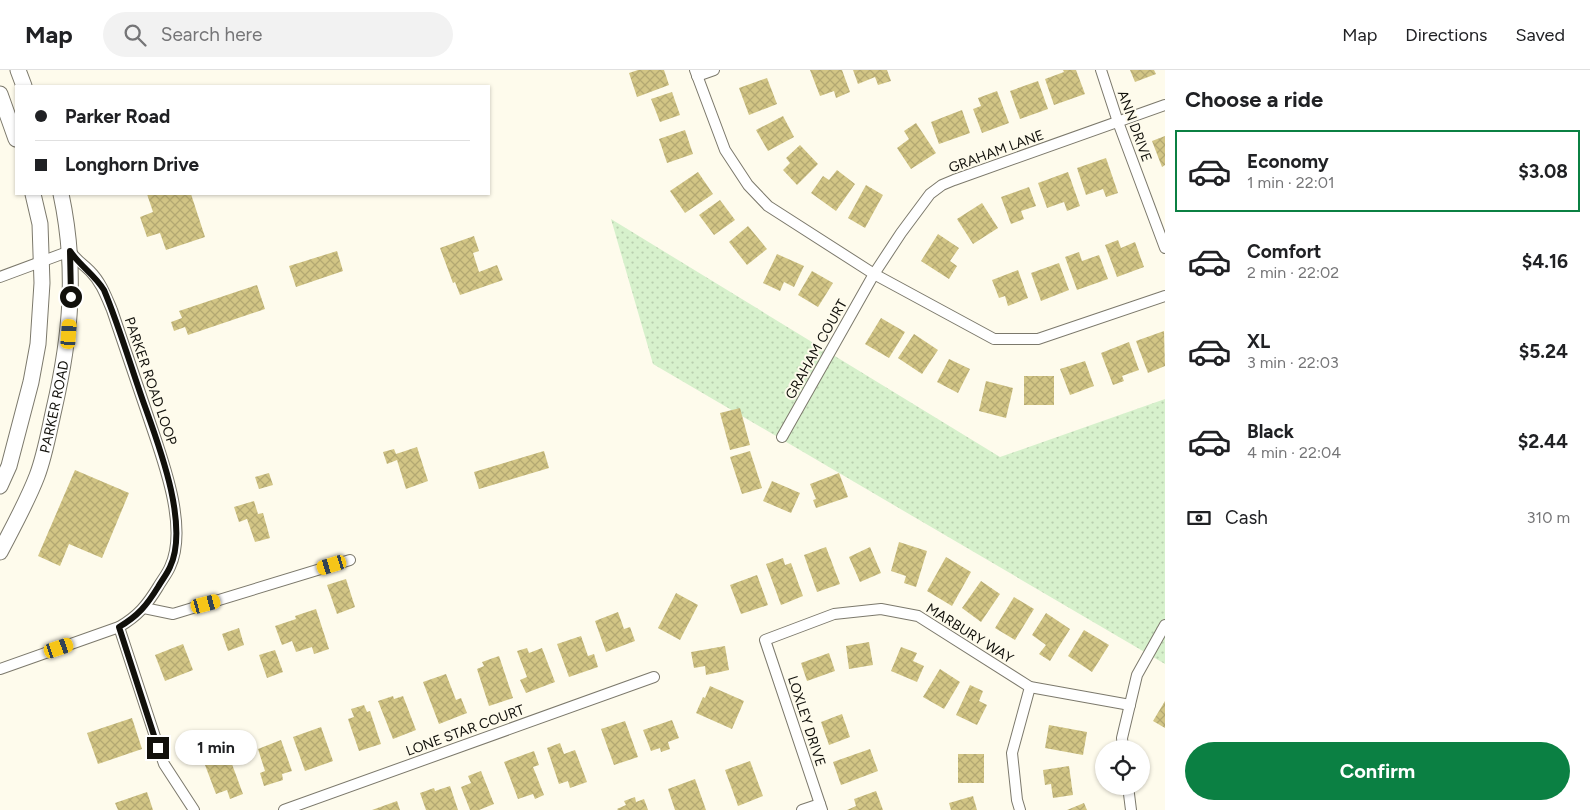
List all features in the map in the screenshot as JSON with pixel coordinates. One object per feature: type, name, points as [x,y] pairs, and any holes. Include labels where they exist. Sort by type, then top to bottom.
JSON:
[{"type":"main road","points":[[18,70],[24,85]]},
{"type":"main road","points":[[0,94],[15,136]]},
{"type":"main road","name":"PARKER ROAD","points":[[0,486],[9,466],[31,382],[38,344],[42,261],[40,224],[33,195]]},
{"type":"main road","name":"PARKER ROAD","points":[[0,552],[38,475],[62,377],[69,334],[71,297],[70,251],[61,195]]},
{"type":"street","points":[[714,70],[696,73],[725,150],[748,185],[768,206],[874,274],[994,339],[1038,339],[1165,296]]},
{"type":"street","name":"ANN DRIVE","points":[[1101,70],[1118,122],[1165,248]]},
{"type":"street","name":"GRAHAM LANE","points":[[874,274],[920,206],[930,194],[942,185],[1165,105]]},
{"type":"street","points":[[0,277],[70,251]]},
{"type":"street","name":"PARKER ROAD LOOP","points":[[0,669],[119,627],[134,618],[144,608],[170,567],[174,555],[176,537],[174,501],[166,469],[104,290],[98,280],[77,261],[70,251]]},
{"type":"street","name":"GRAHAM COURT","points":[[782,437],[874,274]]},
{"type":"street","points":[[144,608],[173,614],[350,560]]},
{"type":"street","name":"MARBURY WAY","points":[[765,640],[834,614],[881,609],[918,616],[1030,686],[1130,705]]},
{"type":"street","points":[[1122,740],[1137,675],[1165,625]]},
{"type":"street","points":[[119,627],[164,764],[194,810]]},
{"type":"street","name":"LOXLEY DRIVE","points":[[765,640],[821,807]]},
{"type":"street","name":"LONE STAR COURT","points":[[284,810],[654,677]]},
{"type":"street","points":[[1020,810],[1017,800],[1012,753],[1030,686]]},
{"type":"street","points":[[1130,795],[1132,810]]},
{"type":"street","points":[[802,810],[821,807]]},
{"type":"green space","points":[[611,219],[1000,457],[1165,399],[1165,664],[653,364]]},
{"type":"building","points":[[638,70],[664,70],[669,85],[637,97],[629,73]]},
{"type":"building","points":[[810,70],[842,70],[850,92],[836,98],[834,91],[820,96]]},
{"type":"building","points":[[853,70],[887,70],[891,81],[878,85],[875,77],[858,84]]},
{"type":"building","points":[[1063,70],[1076,70],[1085,94],[1054,105],[1045,79],[1064,72]]},
{"type":"building","points":[[1130,70],[1154,70],[1156,74],[1135,82]]},
{"type":"building","points":[[767,78],[777,104],[749,115],[739,88]]},
{"type":"building","points":[[1038,81],[1048,109],[1020,119],[1010,91]]},
{"type":"building","points":[[997,91],[1009,123],[982,133],[973,109],[981,106],[978,98]]},
{"type":"building","points":[[672,92],[680,115],[660,122],[651,99]]},
{"type":"building","points":[[962,110],[970,133],[939,144],[931,122]]},
{"type":"building","points":[[783,116],[794,137],[768,151],[756,130]]},
{"type":"building","points":[[916,123],[936,153],[911,169],[897,148],[909,139],[904,131]]},
{"type":"building","points":[[685,130],[693,154],[667,163],[659,139]]},
{"type":"building","points":[[1165,136],[1165,165],[1162,167],[1152,141]]},
{"type":"building","points":[[800,145],[818,164],[797,185],[783,170],[790,163],[786,158]]},
{"type":"building","points":[[1106,158],[1118,193],[1106,197],[1103,189],[1086,195],[1077,168]]},
{"type":"building","points":[[837,170],[855,184],[836,211],[811,193],[823,176],[829,180]]},
{"type":"building","points":[[698,172],[713,194],[685,213],[670,191]]},
{"type":"building","points":[[1068,172],[1080,206],[1067,211],[1064,202],[1047,208],[1038,183]]},
{"type":"building","points":[[866,185],[883,195],[865,228],[848,218]]},
{"type":"building","points":[[1029,187],[1036,206],[1021,211],[1024,219],[1011,224],[1001,197]]},
{"type":"building","points":[[147,195],[191,195],[205,237],[166,250],[160,233],[147,237],[140,217],[153,212]]},
{"type":"building","points":[[720,200],[735,220],[714,235],[699,215]]},
{"type":"building","points":[[982,203],[998,228],[973,244],[957,219]]},
{"type":"building","points":[[748,226],[767,249],[747,265],[729,242]]},
{"type":"building","points":[[938,234],[959,248],[950,261],[957,266],[949,279],[921,261]]},
{"type":"building","points":[[474,236],[479,251],[473,253],[479,272],[497,265],[503,280],[460,295],[455,282],[453,283],[440,248]]},
{"type":"building","points":[[1118,240],[1121,248],[1135,242],[1144,267],[1117,277],[1105,245]]},
{"type":"building","points":[[337,251],[343,271],[296,287],[289,266]]},
{"type":"building","points":[[1079,252],[1082,261],[1099,255],[1108,279],[1077,290],[1065,257]]},
{"type":"building","points":[[777,254],[804,266],[794,287],[784,282],[780,291],[763,283]]},
{"type":"building","points":[[1059,263],[1069,290],[1041,301],[1031,273]]},
{"type":"building","points":[[1018,270],[1028,298],[1008,306],[1005,296],[999,298],[992,280]]},
{"type":"building","points":[[812,271],[833,283],[818,307],[798,295]]},
{"type":"building","points":[[257,285],[265,309],[188,335],[185,327],[174,331],[171,322],[182,318],[179,311]]},
{"type":"building","points":[[881,318],[905,332],[889,358],[865,344]]},
{"type":"building","points":[[1164,331],[1165,366],[1148,373],[1136,341]]},
{"type":"building","points":[[914,334],[938,350],[922,374],[898,358]]},
{"type":"building","points":[[1129,342],[1139,370],[1122,376],[1124,381],[1113,385],[1101,353]]},
{"type":"building","points":[[949,359],[970,369],[958,393],[937,382]]},
{"type":"building","points":[[1085,361],[1094,386],[1070,395],[1060,369]]},
{"type":"building","points":[[1024,376],[1054,376],[1054,405],[1024,405]]},
{"type":"building","points":[[986,381],[1013,388],[1006,418],[979,411]]},
{"type":"building","points":[[740,408],[750,445],[730,450],[720,413]]},
{"type":"building","points":[[417,447],[428,481],[406,489],[397,460],[387,464],[383,452],[394,449],[396,454]]},
{"type":"building","points":[[544,451],[549,468],[479,489],[474,472]]},
{"type":"building","points":[[750,451],[762,488],[742,494],[730,457]]},
{"type":"building","points":[[75,470],[129,493],[102,558],[69,544],[60,566],[38,556]]},
{"type":"building","points":[[269,473],[273,485],[259,489],[255,477]]},
{"type":"building","points":[[839,473],[848,497],[816,508],[813,500],[816,499],[810,484]]},
{"type":"building","points":[[772,481],[800,493],[791,513],[763,501]]},
{"type":"building","points":[[254,501],[258,514],[263,513],[270,538],[255,542],[247,519],[239,522],[234,507]]},
{"type":"building","points":[[899,542],[927,551],[916,587],[904,583],[906,576],[891,571]]},
{"type":"building","points":[[826,547],[840,584],[817,592],[804,555]]},
{"type":"building","points":[[870,547],[881,573],[860,582],[849,557]]},
{"type":"building","points":[[946,557],[971,572],[952,606],[927,591]]},
{"type":"building","points":[[783,558],[785,565],[791,563],[803,596],[781,605],[766,564]]},
{"type":"building","points":[[757,575],[768,605],[741,614],[730,585]]},
{"type":"building","points":[[346,579],[355,607],[337,614],[327,585]]},
{"type":"building","points":[[981,581],[1000,594],[981,622],[962,608]]},
{"type":"building","points":[[676,593],[698,605],[680,640],[658,628]]},
{"type":"building","points":[[1014,597],[1034,609],[1015,640],[995,628]]},
{"type":"building","points":[[316,609],[329,649],[314,654],[312,647],[296,652],[292,641],[282,645],[275,626],[296,619],[295,616]]},
{"type":"building","points":[[618,612],[624,629],[630,627],[635,641],[606,652],[595,621]]},
{"type":"building","points":[[1046,613],[1070,629],[1050,661],[1039,654],[1046,645],[1032,635]]},
{"type":"building","points":[[239,628],[244,645],[228,651],[222,634]]},
{"type":"building","points":[[1084,630],[1109,645],[1092,672],[1068,656]]},
{"type":"building","points":[[581,636],[588,656],[594,654],[598,667],[569,677],[557,644]]},
{"type":"building","points":[[869,642],[873,665],[849,669],[846,646]]},
{"type":"building","points":[[183,644],[193,670],[165,681],[155,655]]},
{"type":"building","points":[[725,646],[729,670],[706,675],[705,666],[694,668],[691,652]]},
{"type":"building","points":[[901,647],[917,653],[913,661],[924,666],[917,682],[891,671]]},
{"type":"building","points":[[527,648],[529,653],[542,648],[555,682],[526,693],[520,680],[527,677],[517,651]]},
{"type":"building","points":[[275,650],[283,672],[267,678],[259,655]]},
{"type":"building","points":[[829,653],[835,671],[807,681],[801,663]]},
{"type":"building","points":[[499,656],[513,698],[489,706],[477,669],[484,666],[482,662]]},
{"type":"building","points":[[940,669],[960,682],[944,709],[923,697]]},
{"type":"building","points":[[446,674],[456,700],[461,698],[467,713],[439,724],[423,682]]},
{"type":"building","points":[[970,685],[983,691],[979,701],[987,705],[977,725],[956,715]]},
{"type":"building","points":[[710,686],[744,701],[732,729],[696,713]]},
{"type":"building","points":[[393,696],[394,699],[403,696],[416,730],[393,739],[378,701]]},
{"type":"building","points":[[1165,701],[1165,728],[1153,721]]},
{"type":"building","points":[[364,705],[367,712],[370,711],[381,744],[359,751],[348,719],[354,717],[351,709]]},
{"type":"building","points":[[842,714],[850,737],[829,745],[821,722]]},
{"type":"building","points":[[132,718],[142,749],[98,764],[87,733]]},
{"type":"building","points":[[672,720],[679,738],[668,742],[670,749],[661,752],[660,748],[651,751],[643,730]]},
{"type":"building","points":[[625,721],[638,757],[614,765],[601,729]]},
{"type":"building","points":[[1049,725],[1087,732],[1083,755],[1045,748]]},
{"type":"building","points":[[321,727],[333,761],[305,771],[293,737]]},
{"type":"building","points":[[281,740],[292,771],[282,774],[283,780],[264,786],[260,773],[265,771],[258,749]]},
{"type":"building","points":[[560,743],[564,754],[575,750],[587,782],[570,788],[568,781],[559,784],[547,748]]},
{"type":"building","points":[[870,749],[878,771],[841,785],[833,762]]},
{"type":"building","points":[[534,751],[539,765],[533,767],[544,795],[535,799],[533,794],[518,799],[504,762]]},
{"type":"building","points":[[958,754],[984,754],[984,783],[958,783]]},
{"type":"building","points":[[229,756],[243,794],[230,799],[227,790],[216,794],[205,765]]},
{"type":"building","points":[[750,761],[763,796],[738,806],[725,770]]},
{"type":"building","points":[[1069,766],[1073,795],[1053,798],[1051,784],[1045,785],[1043,770]]},
{"type":"building","points":[[481,771],[494,804],[479,810],[470,810],[461,787],[471,783],[468,776]]},
{"type":"building","points":[[695,779],[706,810],[675,810],[668,789]]},
{"type":"building","points":[[450,786],[458,810],[426,810],[420,793],[434,788],[435,791]]},
{"type":"building","points":[[876,791],[883,810],[847,810],[856,806],[854,799]]},
{"type":"building","points":[[147,792],[153,810],[118,810],[115,803]]},
{"type":"building","points":[[973,796],[977,810],[951,810],[949,803]]},
{"type":"building","points":[[635,797],[636,802],[644,799],[648,810],[617,809],[626,805],[624,801]]},
{"type":"building","points":[[397,801],[400,810],[372,810]]},
{"type":"building","points":[[1084,803],[1087,810],[1067,810]]},
{"type":"route","points":[[71,297],[70,251],[77,261],[98,280],[104,290],[166,469],[174,501],[176,537],[174,555],[170,567],[144,608],[134,618],[119,627],[158,748]]}]
